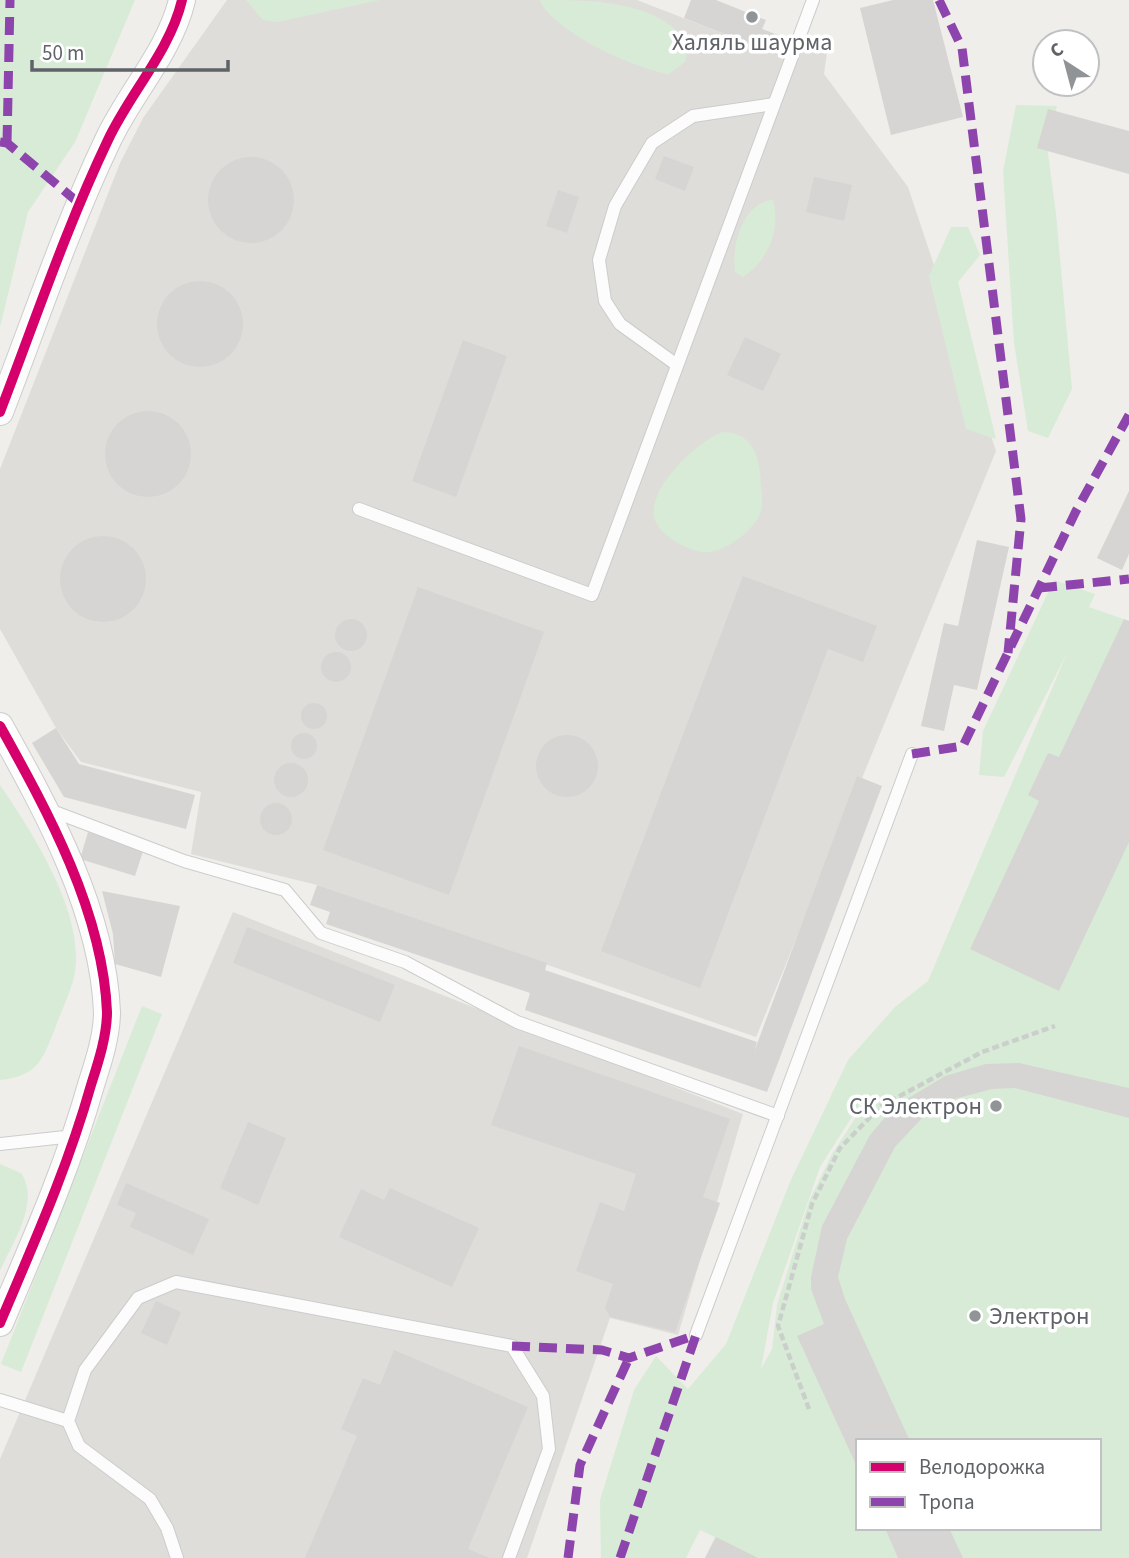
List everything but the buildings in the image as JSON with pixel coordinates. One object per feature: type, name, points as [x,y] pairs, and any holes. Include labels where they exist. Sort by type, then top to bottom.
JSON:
[{"type":"street","points":[[0,412],[80,204],[109,138],[164,45],[182,0]]},
{"type":"street","points":[[0,726],[47,809],[100,948],[107,1015],[99,1060],[75,1136],[0,1323]]},
{"type":"lane","points":[[359,509],[592,595],[813,0]]},
{"type":"lane","points":[[677,365],[620,324],[605,301],[599,260],[615,206],[652,143],[693,116],[774,104]]},
{"type":"lane","points":[[696,1335],[912,754]]},
{"type":"lane","points":[[47,809],[184,861],[285,890],[321,933],[405,962],[517,1021],[778,1116]]},
{"type":"lane","points":[[0,1144],[75,1136]]},
{"type":"lane","points":[[177,1558],[167,1528],[150,1499],[79,1446],[68,1421],[85,1370],[138,1298],[176,1282],[512,1346],[543,1396],[549,1449],[509,1558]]},
{"type":"lane","points":[[0,1400],[68,1421]]},
{"type":"path","points":[[809,1409],[778,1326],[812,1204],[840,1148],[881,1106],[982,1052],[1055,1026]]},
{"type":"shaded area","points":[[227,0],[637,0],[755,46],[762,29],[827,52],[824,74],[908,187],[996,451],[756,1037],[317,885],[191,854],[201,792],[81,762],[56,728],[0,629],[0,469],[120,163],[143,118]]},
{"type":"shaded area","points":[[233,912],[743,1114],[678,1335],[610,1318],[527,1558],[0,1558],[0,1459]]},
{"type":"green space","points":[[0,0],[135,0],[75,142],[28,212],[0,327]]},
{"type":"green space","points":[[246,0],[380,0],[277,22],[263,20]]},
{"type":"green space","points":[[540,0],[602,2],[642,11],[676,30],[689,45],[685,62],[669,74],[617,57],[560,24],[547,12]]},
{"type":"green space","points":[[1016,105],[1057,106],[1047,146],[1072,389],[1048,438],[1028,431],[1014,343],[1003,171]]},
{"type":"green space","points":[[773,200],[774,233],[766,253],[743,277],[735,272],[734,261],[741,227],[754,209]]},
{"type":"green space","points":[[951,227],[968,227],[980,255],[958,282],[996,439],[966,429],[929,276]]},
{"type":"green space","points":[[723,432],[742,437],[753,449],[759,465],[762,509],[755,523],[733,543],[714,551],[697,551],[679,544],[662,531],[655,520],[654,508],[665,481],[676,468],[700,445]]},
{"type":"green space","name":"СК Электрон","points":[[1054,580],[1095,594],[1089,607],[1129,621],[1129,1558],[705,1558],[715,1537],[700,1530],[686,1558],[601,1558],[600,1500],[634,1390],[656,1356],[688,1389],[726,1344],[790,1182],[848,1060],[895,1007],[928,981],[1067,653],[1004,777],[979,775],[983,731]],"holes":[[[869,1097],[832,1154],[809,1201],[777,1305],[772,1349],[761,1369],[773,1303],[820,1167],[862,1101]]]},
{"type":"green space","points":[[0,785],[55,878],[73,931],[76,957],[71,987],[41,1059],[30,1071],[0,1080]]},
{"type":"green space","points":[[142,1006],[162,1014],[21,1372],[1,1364]]},
{"type":"green space","points":[[0,1164],[21,1173],[28,1197],[22,1222],[0,1271]]},
{"type":"marked path","points":[[7,143],[10,0]]},
{"type":"marked path","points":[[939,0],[962,48],[1021,519],[1008,653]]},
{"type":"marked path","points":[[0,142],[7,143],[80,204]]},
{"type":"marked path","points":[[912,754],[963,746],[1076,511],[1129,415]]},
{"type":"marked path","points":[[1039,588],[1129,579]]},
{"type":"marked path","points":[[512,1346],[602,1350],[629,1358],[696,1335]]},
{"type":"marked path","points":[[620,1558],[696,1335]]},
{"type":"marked path","points":[[568,1558],[580,1465],[629,1358]]},
{"type":"cycle path","points":[[0,412],[93,173],[117,123],[168,37],[182,0]]},
{"type":"cycle path","points":[[0,726],[54,828],[84,900],[103,975],[107,1012],[102,1049],[72,1146],[0,1323]]},
{"type":"place","name":"Халяль шаурма","points":[[752,17]]},
{"type":"place","name":"СК Электрон","points":[[996,1106]]},
{"type":"place","name":"Электрон","points":[[975,1316]]}]
